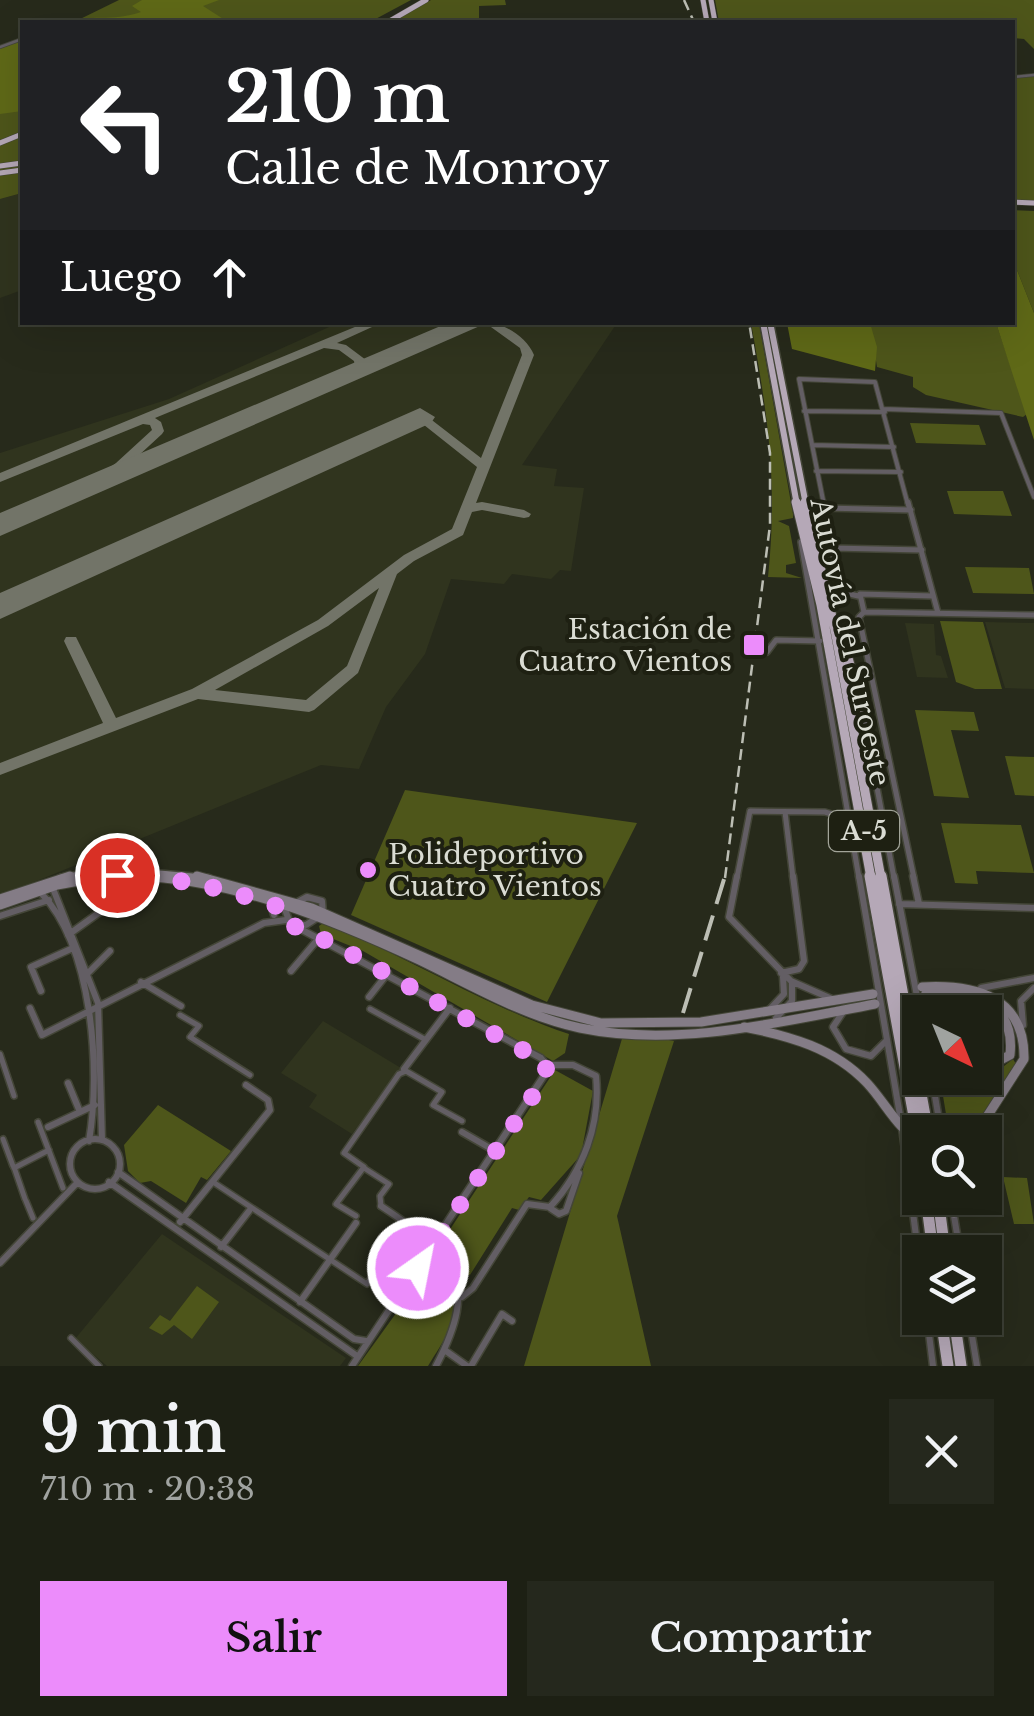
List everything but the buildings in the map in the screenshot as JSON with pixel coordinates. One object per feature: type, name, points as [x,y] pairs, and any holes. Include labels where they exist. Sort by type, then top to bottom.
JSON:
[{"type":"highway","points":[[382,20],[417,0]]},
{"type":"highway","points":[[391,20],[426,0]]},
{"type":"highway","name":"Autovía del Suroeste","points":[[767,325],[799,515],[822,604],[914,1115]]},
{"type":"highway","name":"Autovía del Suroeste","points":[[767,325],[825,583],[925,1115]]},
{"type":"highway","points":[[825,583],[862,708]]},
{"type":"highway","points":[[944,1335],[948,1366]]},
{"type":"highway","points":[[956,1335],[961,1366]]},
{"type":"main road","points":[[0,902],[96,870],[133,868],[202,878],[288,906],[418,959],[512,1007],[567,1024],[622,1034],[738,1026],[858,1007],[874,999],[835,999],[653,1026],[588,1020],[527,1003],[390,939],[318,918]]},
{"type":"main road","points":[[0,902],[90,878],[150,876],[288,906]]},
{"type":"main road","points":[[958,995],[924,991],[958,984],[981,988],[1000,998],[1023,1025],[1024,1058],[988,1115]]},
{"type":"main road","points":[[1002,1016],[1013,1034],[1010,1055],[1002,1059]]},
{"type":"main road","points":[[738,1026],[786,1034],[835,1056],[866,1082],[902,1126]]},
{"type":"street","points":[[933,596],[858,596],[841,592],[799,379],[874,381],[938,613]]},
{"type":"street","points":[[804,411],[994,411],[1003,415],[1034,497]]},
{"type":"street","points":[[810,445],[894,446]]},
{"type":"street","points":[[816,470],[901,472]]},
{"type":"street","points":[[824,508],[911,510]]},
{"type":"street","points":[[799,515],[902,1126]]},
{"type":"street","points":[[832,548],[922,550]]},
{"type":"street","points":[[858,596],[864,612]]},
{"type":"street","points":[[919,904],[859,617],[864,612],[1034,615]]},
{"type":"street","points":[[767,652],[776,640],[820,640]]},
{"type":"street","points":[[862,708],[917,995]]},
{"type":"street","points":[[835,999],[811,993],[792,981],[731,924],[750,811],[824,812],[847,804]]},
{"type":"street","points":[[782,973],[799,969],[804,962],[784,812]]},
{"type":"street","points":[[824,812],[850,822]]},
{"type":"street","points":[[43,889],[68,936]]},
{"type":"street","points":[[31,902],[43,889]]},
{"type":"street","points":[[43,889],[73,948],[92,1011],[94,1105],[89,1142]]},
{"type":"street","points":[[30,1008],[42,1035],[264,923],[288,906],[316,897],[325,904],[308,930],[316,937]]},
{"type":"street","points":[[0,916],[31,902],[48,900]]},
{"type":"street","points":[[272,904],[274,915]]},
{"type":"street","points":[[899,904],[1034,908]]},
{"type":"street","points":[[286,920],[288,906]]},
{"type":"street","points":[[68,936],[93,913],[100,912]]},
{"type":"street","points":[[294,926],[318,918]]},
{"type":"street","points":[[264,923],[286,920],[546,1064],[573,1065],[596,1076],[596,1100],[566,1210],[559,1214],[528,1204],[473,1288],[462,1297]]},
{"type":"street","points":[[291,972],[316,937]]},
{"type":"street","points":[[73,948],[88,973],[98,1004],[102,1140]]},
{"type":"street","points":[[41,991],[31,967],[73,948]]},
{"type":"street","points":[[88,973],[110,951]]},
{"type":"street","points":[[770,1010],[784,994],[782,973]]},
{"type":"street","points":[[369,998],[388,974]]},
{"type":"street","points":[[981,988],[1034,978]]},
{"type":"street","points":[[776,1018],[790,1006],[792,981]]},
{"type":"street","points":[[141,982],[199,1026],[190,1037],[250,1075]]},
{"type":"street","points":[[1023,1025],[1021,1001],[1034,988]]},
{"type":"street","points":[[858,1007],[834,1019],[840,1044],[871,1056],[887,1038]]},
{"type":"street","points":[[436,1366],[460,1317],[462,1297],[456,1272],[436,1242],[381,1206],[380,1196],[389,1184],[344,1153],[450,1008]]},
{"type":"street","points":[[370,1009],[426,1040]]},
{"type":"street","points":[[0,1054],[14,1096]]},
{"type":"street","points":[[354,1362],[546,1076],[546,1064]]},
{"type":"street","points":[[405,1070],[442,1092],[433,1104],[462,1122]]},
{"type":"street","points":[[68,1083],[80,1112]]},
{"type":"street","points":[[179,1223],[270,1110],[268,1100],[246,1085]]},
{"type":"street","points":[[48,1127],[102,1099]]},
{"type":"street","points":[[38,1122],[63,1188]]},
{"type":"street","points":[[462,1132],[495,1151]]},
{"type":"street","points":[[3,1139],[33,1218]]},
{"type":"street","points":[[102,1140],[118,1148],[118,1172],[110,1182],[95,1189],[75,1185],[68,1172],[70,1161],[89,1142],[102,1140]]},
{"type":"street","points":[[13,1167],[49,1150]]},
{"type":"street","points":[[550,1208],[581,1165]]},
{"type":"street","points":[[300,1302],[356,1219],[336,1204],[364,1167]]},
{"type":"street","points":[[118,1172],[179,1223],[353,1350],[354,1362]]},
{"type":"street","points":[[110,1182],[221,1247],[358,1341],[369,1340]]},
{"type":"street","points":[[213,1182],[366,1284],[374,1275],[401,1294]]},
{"type":"street","points":[[0,1263],[75,1185]]},
{"type":"street","points":[[221,1247],[251,1210]]},
{"type":"street","points":[[446,1351],[469,1366],[502,1314],[512,1321]]},
{"type":"street","points":[[928,1335],[933,1366]]},
{"type":"street","points":[[972,1335],[977,1366]]},
{"type":"street","points":[[70,1338],[99,1366]]},
{"type":"shaded area","points":[[20,194],[20,291],[0,298],[0,199]]},
{"type":"shaded area","points":[[334,325],[616,325],[522,465],[557,469],[554,486],[584,488],[571,571],[560,570],[551,579],[512,574],[504,584],[451,579],[425,654],[386,707],[359,769],[321,765],[0,896],[0,453],[169,399]]},
{"type":"shaded area","points":[[985,622],[1034,623],[1034,689],[1005,688]]},
{"type":"shaded area","points":[[905,623],[934,624],[936,655],[941,656],[948,678],[917,677]]},
{"type":"shaded area","points":[[323,1021],[401,1068],[352,1134],[309,1107],[317,1095],[281,1073]]},
{"type":"shaded area","points":[[162,1234],[346,1358],[340,1366],[107,1366],[75,1339]]},
{"type":"green space","points":[[119,0],[411,0],[374,20],[78,20]]},
{"type":"green space","points":[[142,0],[219,0],[203,6],[225,20],[76,20],[141,12],[132,6]]},
{"type":"green space","points":[[431,0],[505,0],[506,5],[479,6],[479,20],[396,20]]},
{"type":"green space","points":[[715,0],[1034,0],[1034,49],[1024,39],[1015,38],[1015,20],[719,20]]},
{"type":"green space","points":[[20,40],[20,111],[0,114],[0,48]]},
{"type":"green space","points":[[20,43],[20,194],[0,199],[0,51]]},
{"type":"green space","points":[[1034,75],[1034,200],[1015,200],[1015,78]]},
{"type":"green space","points":[[1015,210],[1034,211],[1034,313],[1015,265]]},
{"type":"green space","points":[[1015,265],[1034,313],[1034,440],[997,325],[1015,325]]},
{"type":"green space","points":[[751,325],[759,325],[793,514],[793,518],[778,521],[789,526],[796,563],[786,565],[786,573],[802,578],[768,577],[772,510],[770,449]]},
{"type":"green space","points":[[787,325],[871,325],[877,347],[875,371],[792,349]]},
{"type":"green space","points":[[870,325],[997,325],[1027,414],[1023,417],[926,395],[913,387],[913,377],[877,367]]},
{"type":"green space","points":[[910,423],[979,425],[986,445],[916,443]]},
{"type":"green space","points":[[947,491],[1003,491],[1012,516],[954,514]]},
{"type":"green space","points":[[965,567],[1029,568],[1034,594],[973,593]]},
{"type":"green space","points":[[940,621],[983,622],[1002,689],[975,689],[956,682]]},
{"type":"green space","points":[[915,710],[974,712],[979,731],[951,730],[969,798],[934,796]]},
{"type":"green space","points":[[1005,756],[1034,757],[1034,796],[1015,795]]},
{"type":"green space","points":[[405,790],[637,823],[547,1002],[351,915]]},
{"type":"green space","points":[[941,823],[1021,825],[1034,873],[976,871],[978,884],[955,883]]},
{"type":"green space","points":[[323,923],[537,1023],[569,1034],[565,1053],[553,1061],[363,951],[321,934],[319,926]]},
{"type":"green space","points":[[624,1032],[674,1041],[617,1216],[651,1366],[524,1366]]},
{"type":"green space","points":[[1013,1059],[1016,1064],[1002,1086],[1002,1068]]},
{"type":"green space","points":[[555,1070],[593,1091],[581,1155],[541,1200],[529,1197],[519,1210],[512,1208],[470,1275],[464,1276],[443,1240]]},
{"type":"green space","points":[[943,1095],[996,1095],[983,1115],[946,1115]]},
{"type":"green space","points":[[158,1105],[231,1151],[207,1180],[201,1177],[186,1203],[151,1181],[140,1183],[128,1171],[124,1145]]},
{"type":"green space","points":[[1003,1177],[1027,1178],[1034,1224],[1014,1224]]},
{"type":"green space","points":[[438,1255],[453,1286],[455,1312],[446,1337],[428,1366],[358,1366]]},
{"type":"green space","points":[[197,1286],[219,1302],[192,1339],[174,1325],[162,1335],[149,1328],[160,1315],[170,1321]]},
{"type":"taxiway","points":[[0,478],[371,325]]},
{"type":"taxiway","points":[[484,466],[528,355],[525,346],[494,325]]},
{"type":"taxiway","points":[[325,345],[342,347],[360,360],[361,368],[355,373]]},
{"type":"taxiway","points":[[420,417],[484,466]]},
{"type":"taxiway","points":[[87,488],[120,466],[158,431],[155,422],[143,420]]},
{"type":"taxiway","points":[[197,693],[323,623],[409,558],[458,532],[484,466]]},
{"type":"taxiway","points":[[468,509],[482,506],[524,514]]},
{"type":"taxiway","points":[[197,693],[309,706],[353,669],[391,575]]},
{"type":"taxiway","points":[[71,641],[112,726]]},
{"type":"taxiway","points":[[112,726],[197,693]]},
{"type":"taxiway","points":[[0,769],[112,726]]},
{"type":"runway","points":[[0,525],[468,325]]},
{"type":"runway","points":[[0,607],[420,417]]},
{"type":"railway","points":[[684,0],[693,20]]},
{"type":"railway","points":[[725,878],[770,525],[770,453],[749,325]]},
{"type":"railway","points":[[683,1013],[725,876]]},
{"type":"place","name":"Estación de Cuatro Vientos","points":[[754,645]]},
{"type":"place","name":"Polideportivo Cuatro Vientos","points":[[368,870]]},
{"type":"route","points":[[117,875],[150,876],[208,887],[285,909],[286,920],[300,930],[332,943],[546,1063],[546,1076],[418,1268]]}]
